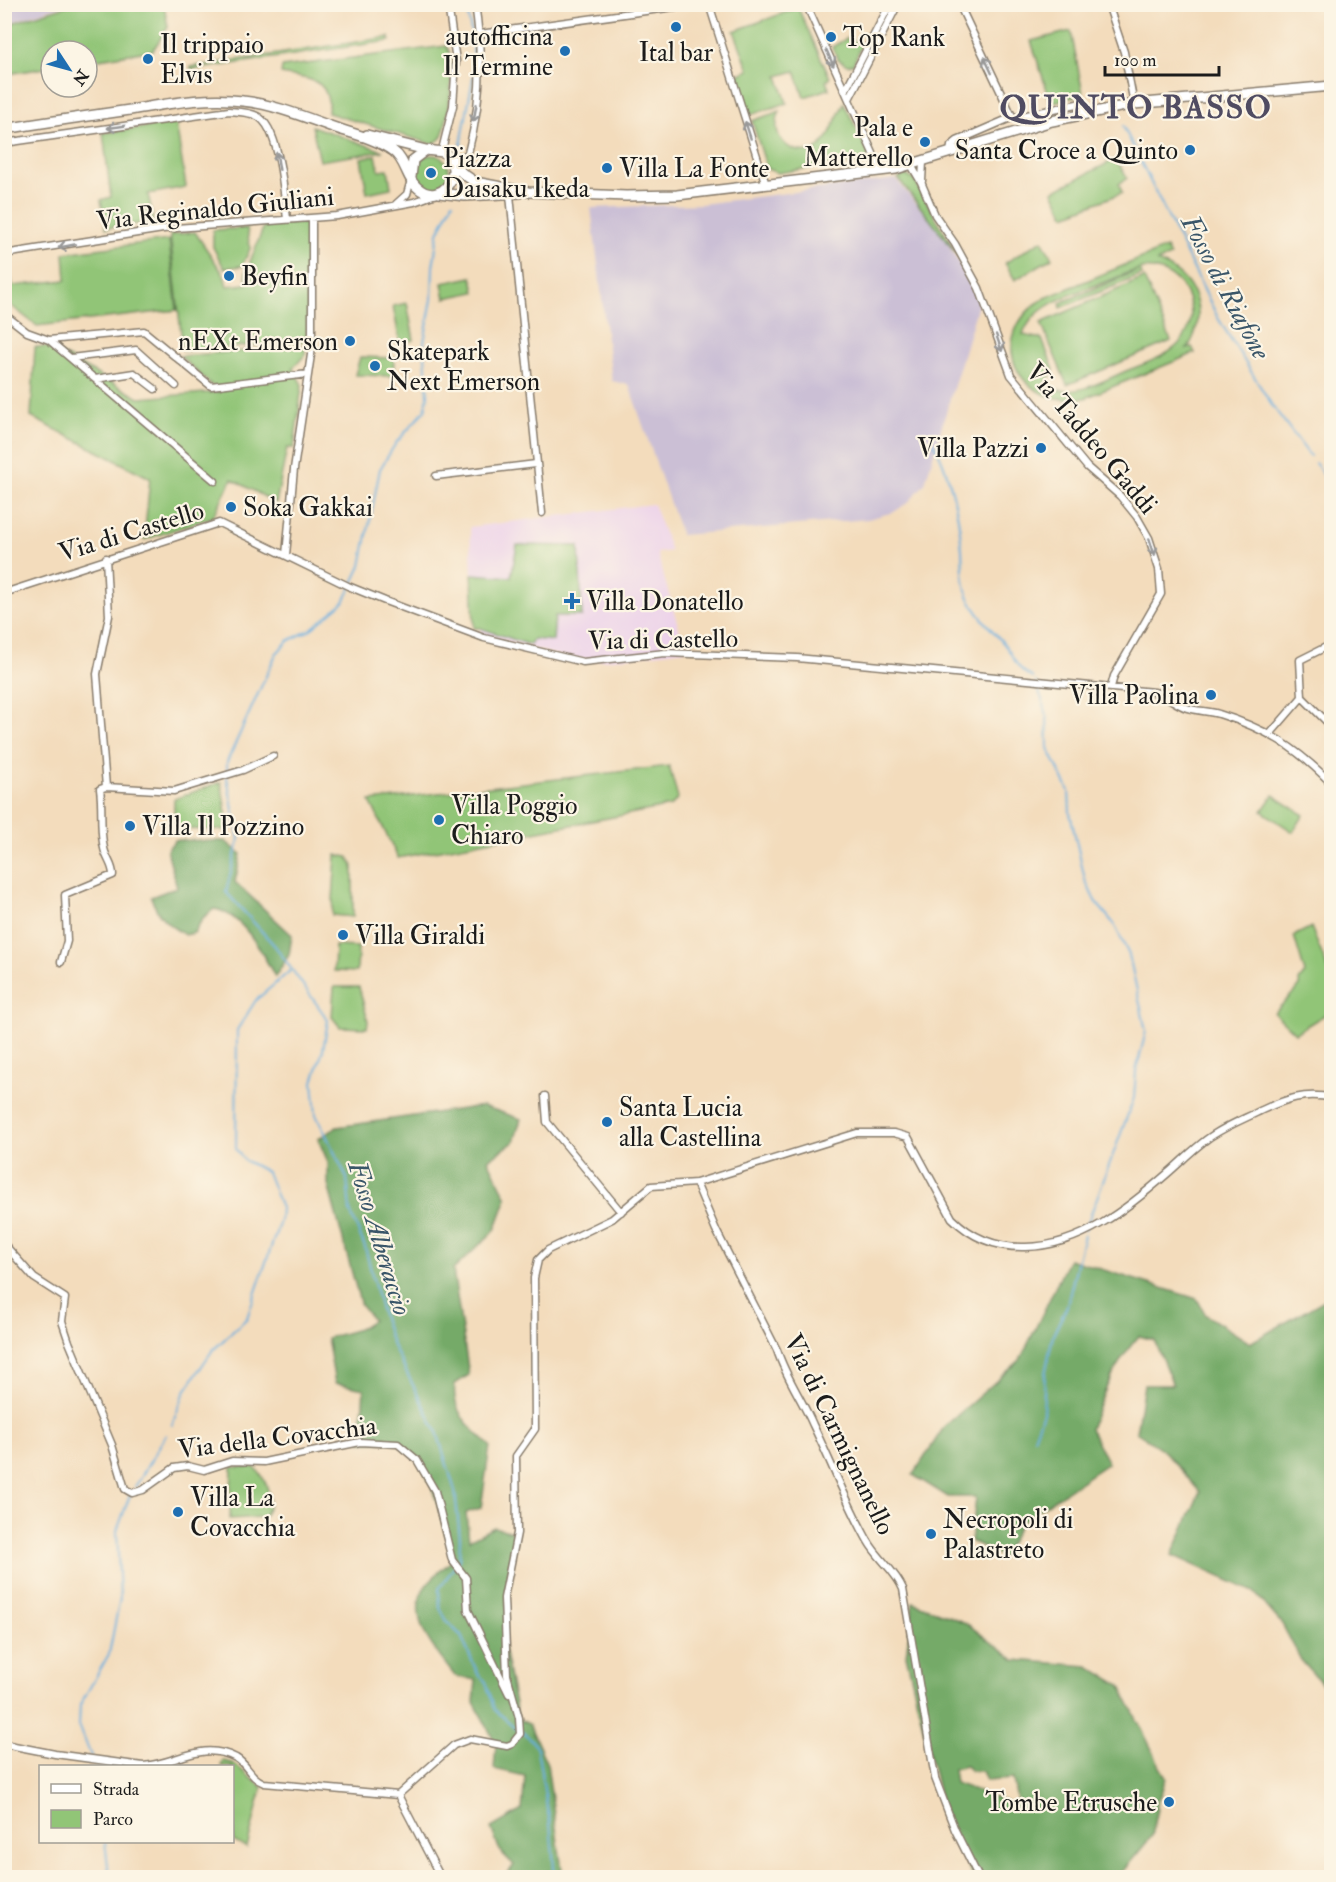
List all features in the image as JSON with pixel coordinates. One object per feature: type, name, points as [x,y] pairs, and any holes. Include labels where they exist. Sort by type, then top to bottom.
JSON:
[{"type":"main road","points":[[5,129],[218,99],[264,104],[354,134],[426,150],[436,150],[448,156],[475,182],[528,192],[664,196],[881,171],[923,162],[1029,128],[1134,104],[1332,87]]},
{"type":"main road","points":[[354,134],[395,153],[419,189],[436,193],[510,195],[528,192]]},
{"type":"main road","points":[[411,177],[413,160],[426,150]]},
{"type":"main road","points":[[436,193],[446,188],[452,180],[454,169],[448,156]]},
{"type":"street","points":[[448,4],[456,61],[453,106],[443,146],[448,156],[460,159],[469,151],[479,85],[480,34],[475,4]]},
{"type":"street","points":[[480,34],[667,6],[696,4]]},
{"type":"street","points":[[709,4],[766,185]]},
{"type":"street","points":[[806,4],[881,171]]},
{"type":"street","points":[[845,91],[890,4]]},
{"type":"street","points":[[849,99],[898,4]]},
{"type":"street","points":[[959,4],[1013,118]]},
{"type":"street","points":[[1108,4],[1124,52],[1134,104]]},
{"type":"street","points":[[950,153],[951,146],[957,141],[1013,118],[1077,104],[1082,106],[1085,114]]},
{"type":"street","points":[[4,143],[229,111],[255,115],[266,123],[274,142],[287,219]]},
{"type":"street","name":"Via Taddeo Gaddi","points":[[921,182],[923,162]]},
{"type":"street","name":"Via Taddeo Gaddi","points":[[911,165],[935,215],[949,234],[979,288],[1011,375],[1087,467],[1130,507],[1149,538],[1161,579],[1161,594],[1114,676],[1111,687]]},
{"type":"street","points":[[393,205],[407,194],[411,177]]},
{"type":"street","name":"Via Reginaldo Giuliani","points":[[4,255],[163,229],[312,218],[421,200],[436,193]]},
{"type":"street","points":[[510,195],[542,513]]},
{"type":"street","points":[[286,555],[294,470],[312,348],[312,218]]},
{"type":"street","points":[[4,315],[27,332],[49,340],[215,481]]},
{"type":"street","points":[[49,340],[144,331],[211,386],[308,375]]},
{"type":"street","points":[[71,358],[136,350],[176,386]]},
{"type":"street","points":[[95,379],[134,373],[155,388]]},
{"type":"street","points":[[436,476],[536,464]]},
{"type":"street","name":"Via di Castello","points":[[4,593],[219,523],[352,588],[484,638],[583,662],[665,653],[797,658],[1165,694],[1186,708],[1217,713],[1271,733],[1309,760],[1331,783]]},
{"type":"street","points":[[106,558],[109,616],[97,674],[106,787]]},
{"type":"street","points":[[1332,644],[1300,660],[1302,697],[1332,727]]},
{"type":"street","points":[[1271,733],[1302,697]]},
{"type":"street","points":[[61,962],[67,941],[65,895],[113,875],[113,868],[105,852],[100,789],[106,787],[168,792],[227,775],[273,756]]},
{"type":"street","points":[[1331,783],[1332,790]]},
{"type":"street","points":[[158,1765],[191,1752],[209,1751],[237,1759],[255,1780],[264,1783],[398,1795],[454,1745],[470,1739],[507,1746],[512,1744],[520,1734],[505,1661],[504,1598],[517,1533],[516,1456],[535,1429],[536,1270],[538,1260],[548,1250],[621,1212],[651,1186],[696,1182],[857,1133],[901,1134],[911,1141],[952,1218],[963,1229],[988,1243],[1014,1248],[1042,1247],[1080,1235],[1097,1226],[1154,1185],[1212,1136],[1251,1115],[1286,1099],[1308,1094],[1332,1098]]},
{"type":"street","points":[[545,1096],[547,1122],[621,1212]]},
{"type":"street","name":"Via di Carmignanello","points":[[696,1182],[716,1230],[777,1350],[784,1371],[813,1424],[834,1474],[868,1542],[898,1577],[903,1589],[935,1778],[955,1830],[979,1878]]},
{"type":"street","name":"Via della Covacchia","points":[[4,1244],[34,1278],[65,1298],[62,1321],[69,1342],[104,1423],[125,1489],[132,1493],[143,1490],[174,1468],[188,1466],[204,1470],[232,1461],[264,1462],[360,1442],[398,1444],[417,1460],[435,1491],[456,1567],[466,1578],[468,1610],[501,1680],[515,1703]]},
{"type":"street","points":[[4,1744],[55,1754],[136,1765]]},
{"type":"street","points":[[398,1795],[441,1878]]},
{"type":"shaded area","points":[[5,4],[63,4],[63,5],[8,23]]},
{"type":"shaded area","points":[[896,179],[944,238],[980,298],[925,483],[909,502],[894,512],[868,519],[681,535],[629,385],[612,381],[591,208],[702,204]]},
{"type":"shaded area","name":"Villa Donatello","points":[[653,504],[671,551],[657,553],[685,650],[605,660],[568,658],[480,634],[480,628],[474,628],[470,527]]},
{"type":"green space","points":[[69,5],[164,5],[168,27],[153,50],[99,59],[99,39],[39,39],[39,69],[7,74],[9,24]]},
{"type":"green space","points":[[798,8],[830,78],[826,81],[829,89],[804,97],[795,71],[778,76],[787,103],[750,115],[735,76],[749,70],[734,31]]},
{"type":"green space","points":[[1071,31],[1083,94],[1051,103],[1031,41]]},
{"type":"green space","points":[[389,37],[390,41],[191,70],[191,67]]},
{"type":"green space","points":[[847,38],[862,45],[853,64],[847,65],[838,59],[832,47]]},
{"type":"green space","points":[[446,46],[451,63],[449,107],[440,139],[432,144],[328,113],[328,101],[322,86],[309,79],[281,74],[282,67]]},
{"type":"green space","points":[[844,103],[868,152],[868,158],[860,162],[819,166],[814,151],[827,139]]},
{"type":"green space","points":[[780,111],[777,128],[782,141],[794,150],[811,151],[816,167],[778,173],[767,169],[752,121]]},
{"type":"green space","points":[[176,123],[186,187],[148,194],[154,222],[106,228],[101,200],[111,197],[103,133]]},
{"type":"green space","points":[[312,126],[383,151],[320,161]]},
{"type":"green space","points":[[376,155],[379,170],[388,169],[391,188],[367,193],[361,158]]},
{"type":"green space","name":"Piazza Daisaku Ikeda","points":[[432,155],[444,160],[449,172],[444,184],[432,189],[420,184],[415,172],[420,160]]},
{"type":"green space","points":[[1116,159],[1127,178],[1119,184],[1122,193],[1065,215],[1053,191]]},
{"type":"green space","points":[[906,175],[914,180],[958,256],[898,178]]},
{"type":"green space","points":[[309,222],[307,341],[183,351],[170,235],[195,232],[224,275],[227,286],[247,284],[246,272],[264,226]]},
{"type":"green space","points":[[247,228],[250,249],[242,266],[224,268],[213,247],[213,230]]},
{"type":"green space","points":[[169,240],[177,310],[37,326],[5,301],[5,263],[7,263],[13,286],[66,280],[64,253]]},
{"type":"green space","points":[[1042,240],[1052,258],[1015,280],[1005,263]]},
{"type":"green space","points":[[1166,248],[1170,256],[1157,262],[1181,276],[1190,286],[1195,298],[1198,323],[1187,349],[1192,347],[1195,353],[1085,398],[1061,399],[1040,392],[1025,381],[1016,366],[1012,349],[1015,330],[1026,313],[1045,298]],"holes":[[[1140,269],[1157,270],[1173,277],[1181,285],[1190,303],[1189,327],[1177,346],[1158,358],[1086,388],[1065,391],[1044,385],[1054,370],[1042,339],[1023,335],[1030,322],[1040,311],[1068,296],[1139,270],[1060,303],[1061,308],[1142,275]]]},
{"type":"green space","points":[[472,277],[475,292],[445,298],[442,283]]},
{"type":"green space","points":[[1144,278],[1171,341],[1067,385],[1041,323]]},
{"type":"green space","points":[[407,303],[414,340],[400,343],[393,306]]},
{"type":"green space","points":[[305,346],[305,355],[293,368],[302,385],[294,448],[287,448],[276,503],[232,479],[213,517],[144,540],[150,478],[31,417],[35,347],[49,347],[139,398],[219,392],[180,356]]},
{"type":"green space","name":"Skatepark Next Emerson","points":[[360,357],[394,358],[393,376],[355,375]]},
{"type":"green space","points":[[517,545],[579,546],[582,616],[555,616],[553,641],[533,639],[530,645],[474,628],[472,574],[511,577]]},
{"type":"green space","points":[[669,766],[678,798],[671,806],[398,858],[370,801]]},
{"type":"green space","points":[[221,782],[229,830],[174,829],[174,799]]},
{"type":"green space","points":[[1273,795],[1304,815],[1293,832],[1262,811]]},
{"type":"green space","points":[[175,840],[225,841],[241,854],[235,882],[292,935],[289,955],[275,977],[251,936],[234,918],[224,912],[214,909],[203,918],[194,933],[185,935],[168,924],[160,915],[151,897],[177,887],[167,850]]},
{"type":"green space","points":[[336,855],[348,857],[353,866],[353,917],[332,915]]},
{"type":"green space","points":[[1311,927],[1331,977],[1331,1011],[1295,1033],[1274,1013],[1300,986],[1299,981],[1305,973],[1294,936]]},
{"type":"green space","points":[[335,946],[358,947],[357,972],[334,971]]},
{"type":"green space","points":[[334,987],[359,987],[368,1021],[367,1028],[340,1027],[332,1017]]},
{"type":"green space","points":[[483,1106],[521,1119],[514,1142],[488,1160],[507,1198],[495,1230],[453,1270],[469,1375],[455,1384],[456,1403],[464,1419],[490,1446],[481,1508],[466,1513],[469,1540],[494,1527],[517,1533],[508,1577],[504,1648],[518,1719],[529,1724],[547,1764],[563,1877],[505,1877],[514,1865],[500,1851],[491,1828],[522,1810],[525,1776],[494,1769],[496,1744],[474,1702],[476,1680],[455,1676],[433,1647],[421,1625],[419,1602],[423,1590],[432,1578],[452,1560],[440,1513],[427,1478],[409,1451],[394,1443],[360,1442],[364,1389],[335,1383],[327,1338],[359,1329],[373,1320],[361,1306],[328,1185],[328,1162],[318,1139],[337,1127]]},
{"type":"green space","points":[[1069,1259],[1197,1299],[1206,1315],[1250,1343],[1331,1296],[1331,1694],[1301,1660],[1282,1624],[1254,1592],[1172,1555],[1200,1492],[1163,1450],[1136,1432],[1144,1385],[1173,1385],[1154,1340],[1139,1336],[1130,1347],[1110,1380],[1090,1429],[1108,1463],[1021,1522],[1003,1557],[971,1541],[976,1497],[948,1497],[913,1475],[944,1427],[1020,1360]]},
{"type":"green space","points":[[232,1467],[254,1467],[263,1478],[268,1491],[269,1505],[263,1517],[230,1519]]},
{"type":"green space","points":[[913,1602],[966,1623],[1015,1660],[1088,1666],[1120,1685],[1166,1778],[1156,1807],[1158,1809],[1152,1836],[1118,1877],[973,1877],[943,1811],[906,1655]],"holes":[[[966,1766],[971,1771],[982,1771],[986,1781],[1013,1779],[1017,1801],[1015,1805],[955,1783],[953,1769]]]},
{"type":"green space","points":[[223,1761],[233,1763],[262,1787],[247,1848],[234,1842],[234,1765],[221,1765]]},
{"type":"waterway","name":"Fosso Alberaccio","points":[[461,145],[474,72],[473,41],[466,4]]},
{"type":"waterway","name":"Fosso di Riafone","points":[[1123,126],[1218,318],[1271,404],[1310,456]]},
{"type":"waterway","name":"Fosso Alberaccio","points":[[453,202],[438,233],[433,267],[432,299],[424,342],[428,396],[425,410],[396,443],[380,469],[361,566],[344,602],[310,630],[288,641],[276,654],[227,762],[227,778],[239,839],[226,892],[275,946],[328,1020],[323,1050],[313,1082],[316,1115],[347,1178],[350,1211],[365,1247],[383,1318],[393,1346],[437,1432],[455,1491],[460,1538],[459,1560],[439,1589],[440,1608],[447,1621],[461,1636],[478,1674],[486,1682],[495,1710],[517,1729]]},
{"type":"waterway","points":[[934,443],[945,468],[956,509],[967,594],[977,612],[1004,644],[1018,666],[1033,678]]},
{"type":"waterway","name":"Fosso di Riafone","points":[[1315,463],[1332,486]]},
{"type":"waterway","points":[[1036,682],[1047,715],[1048,748],[1069,791],[1070,813],[1085,880],[1095,901],[1114,924],[1129,955],[1146,1031],[1136,1071],[1134,1098],[1085,1230]]},
{"type":"waterway","points":[[172,1425],[185,1391],[212,1351],[247,1318],[280,1221],[281,1208],[267,1172],[244,1160],[236,1149],[237,1030],[256,1000],[290,971]]},
{"type":"waterway","points":[[1034,1438],[1043,1413],[1045,1374],[1053,1335],[1067,1306],[1084,1235]]},
{"type":"waterway","points":[[135,1487],[166,1435]]},
{"type":"waterway","points":[[91,1756],[79,1725],[80,1705],[109,1654],[120,1598],[117,1531],[130,1495]]},
{"type":"waterway","name":"Fosso Alberaccio","points":[[522,1732],[531,1739],[537,1749],[550,1823],[555,1878]]},
{"type":"waterway","points":[[105,1843],[109,1874]]},
{"type":"place","name":"Ital bar","points":[[676,27]]},
{"type":"place","name":"Top Rank","points":[[831,37]]},
{"type":"place","name":"autofficina Il Termine","points":[[565,51]]},
{"type":"place","name":"Il trippaio Elvis","points":[[148,59]]},
{"type":"place","name":"Pala e Matterello","points":[[925,142]]},
{"type":"place","name":"Santa Croce a Quinto","points":[[1190,150]]},
{"type":"place","name":"Villa La Fonte","points":[[607,168]]},
{"type":"place","name":"Piazza Daisaku Ikeda","points":[[431,173]]},
{"type":"place","name":"Beyfin","points":[[229,276]]},
{"type":"place","name":"nEXt Emerson","points":[[350,341]]},
{"type":"place","name":"Skatepark Next Emerson","points":[[375,366]]},
{"type":"place","name":"Villa Pazzi","points":[[1041,448]]},
{"type":"place","name":"Soka Gakkai","points":[[231,507]]},
{"type":"place","name":"Villa Donatello","points":[[572,601]]},
{"type":"place","name":"Villa Paolina","points":[[1211,695]]},
{"type":"place","name":"Villa Poggio Chiaro","points":[[439,820]]},
{"type":"place","name":"Villa Il Pozzino","points":[[130,826]]},
{"type":"place","name":"Villa Giraldi","points":[[343,935]]},
{"type":"place","name":"Santa Lucia alla Castellina","points":[[607,1122]]},
{"type":"place","name":"Villa La Covacchia","points":[[178,1512]]},
{"type":"place","name":"Necropoli di Palastreto","points":[[931,1534]]},
{"type":"place","name":"Tombe Etrusche","points":[[1169,1802]]},
{"type":"district","name":"QUINTO BASSO","points":[[1136,107]]}]
